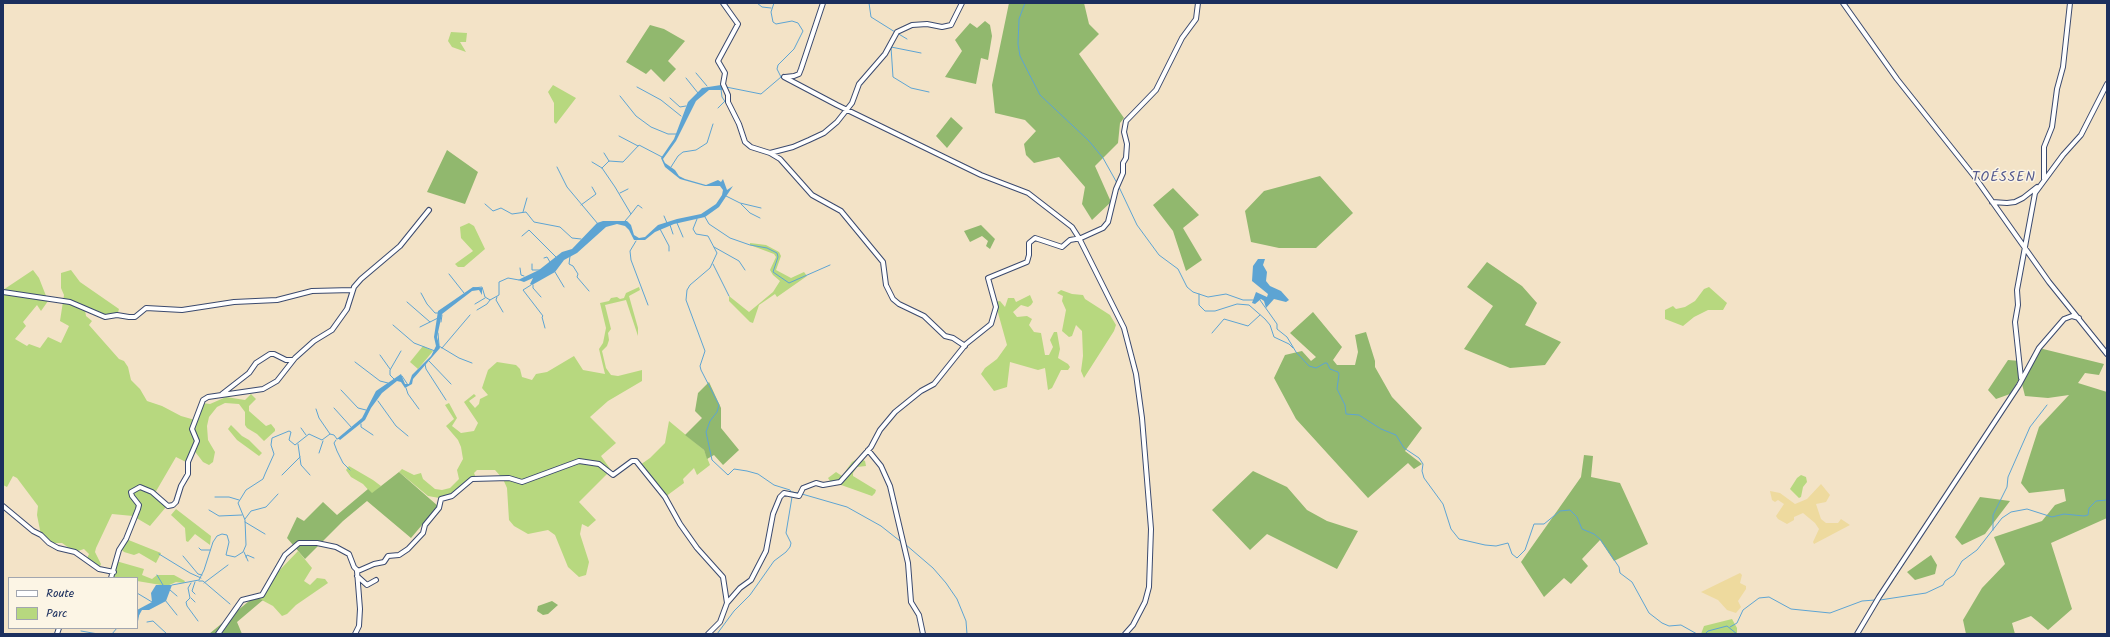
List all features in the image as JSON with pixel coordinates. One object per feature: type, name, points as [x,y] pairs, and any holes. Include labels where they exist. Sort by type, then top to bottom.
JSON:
[{"type":"street","points":[[723,3],[738,24],[718,61],[725,73],[723,84],[728,95],[728,102],[739,124],[745,142],[751,147],[770,153],[780,159],[812,195],[836,207],[855,227],[866,243],[883,262],[886,285],[893,299],[899,304],[924,316],[945,336],[953,338],[965,346]]},
{"type":"street","points":[[823,3],[799,74],[784,77],[981,175],[1028,193],[1072,227],[1124,328],[1136,374],[1142,418],[1151,529],[1149,587],[1145,602],[1133,625],[1125,634]]},
{"type":"street","points":[[770,153],[793,147],[824,133],[848,110],[859,84],[885,54],[897,32],[912,26],[928,24],[942,27],[951,25],[962,3]]},
{"type":"street","points":[[708,634],[720,622],[727,603],[740,588],[749,582],[766,551],[773,514],[780,497],[784,492],[799,496],[803,488],[816,483],[823,485],[840,482],[868,450],[880,430],[895,412],[937,382],[965,346],[991,324],[996,307],[994,297],[987,280],[988,278],[1009,268],[1027,262],[1029,255],[1029,243],[1035,238],[1062,247],[1070,240],[1103,228],[1108,222],[1116,189],[1123,173],[1123,163],[1126,158],[1127,144],[1124,132],[1126,121],[1140,109],[1141,104],[1159,85],[1161,76],[1176,52],[1182,38],[1196,19],[1198,3]]},
{"type":"street","points":[[1843,3],[1897,79],[2107,354]]},
{"type":"street","points":[[2021,380],[2015,322],[2018,306],[2017,283],[2025,248],[2033,200],[2043,181],[2044,147],[2052,126],[2057,89],[2063,67],[2070,3]]},
{"type":"street","points":[[1992,202],[2015,202],[2024,198],[2043,181],[2081,135],[2107,84]]},
{"type":"street","points":[[112,577],[114,572],[118,550],[126,539],[139,505],[132,496],[131,492],[140,487],[152,492],[168,506],[174,504],[181,486],[188,474],[188,462],[197,441],[192,429],[202,401],[208,397],[222,394],[242,393],[267,387],[277,381],[293,360],[314,341],[332,330],[346,309],[352,290],[361,279],[400,246],[429,210]]},
{"type":"street","points":[[3,292],[70,302],[105,317],[117,315],[134,317],[146,308],[168,308],[182,310],[234,302],[278,300],[312,291],[352,290]]},
{"type":"street","points":[[1857,634],[2021,380],[2039,348],[2054,329],[2067,317],[2079,318]]},
{"type":"street","points":[[222,394],[249,373],[256,363],[270,354],[274,354],[286,360],[293,360]]},
{"type":"street","points":[[868,450],[881,466],[890,486],[908,563],[912,602],[919,615],[923,634]]},
{"type":"street","points":[[357,571],[378,562],[384,562],[387,557],[398,555],[408,549],[423,533],[425,525],[439,508],[441,499],[452,496],[472,479],[509,478],[522,482],[579,461],[599,464],[613,474],[633,460],[650,476],[697,548],[722,577],[727,603]]},
{"type":"street","points":[[3,506],[33,531],[58,548],[75,552],[99,569],[114,572]]},
{"type":"street","points":[[218,634],[242,600],[262,594],[285,555],[299,543],[317,543],[336,547],[349,554],[357,571],[360,609],[359,626],[355,634]]},
{"type":"street","points":[[357,576],[367,585],[376,580]]},
{"type":"green space","points":[[1009,3],[1084,3],[1089,24],[1099,34],[1079,54],[1124,118],[1120,123],[1118,143],[1095,166],[1111,202],[1092,220],[1082,204],[1085,187],[1059,157],[1034,163],[1026,155],[1024,144],[1036,131],[1025,120],[995,113],[992,85]]},
{"type":"green space","points":[[985,21],[990,25],[992,36],[988,60],[981,58],[976,84],[945,77],[962,51],[955,40],[970,23],[977,28]]},
{"type":"green space","points":[[650,25],[664,29],[685,41],[668,61],[676,69],[664,82],[651,69],[646,74],[626,62]]},
{"type":"green space","points":[[451,32],[467,33],[466,42],[460,42],[466,52],[452,47],[448,41]]},
{"type":"green space","points":[[553,85],[576,98],[556,124],[554,122],[554,103],[548,92]]},
{"type":"green space","points":[[951,117],[963,128],[947,148],[936,136]]},
{"type":"green space","points":[[447,150],[478,172],[465,204],[427,192]]},
{"type":"green space","points":[[1320,176],[1353,213],[1316,248],[1279,248],[1251,242],[1245,211],[1264,191]]},
{"type":"green space","points":[[1173,188],[1199,215],[1183,228],[1202,260],[1186,271],[1173,231],[1153,205]]},
{"type":"green space","points":[[469,223],[474,226],[485,249],[464,267],[458,267],[455,264],[473,251],[461,238],[460,227]]},
{"type":"green space","points":[[981,225],[995,239],[990,249],[986,246],[988,241],[982,236],[970,242],[964,231]]},
{"type":"green space","points":[[750,243],[766,245],[779,252],[781,256],[776,270],[791,278],[804,272],[807,276],[777,297],[775,294],[759,305],[753,323],[750,322],[729,301],[729,296],[749,312],[773,292],[780,281],[770,270],[776,257],[774,254],[750,245]]},
{"type":"green space","points":[[1487,262],[1522,286],[1537,303],[1525,325],[1561,342],[1545,365],[1510,368],[1464,349],[1493,306],[1467,287]]},
{"type":"green space","points":[[33,270],[39,278],[48,301],[41,311],[37,305],[23,322],[26,326],[15,339],[27,346],[29,344],[40,348],[48,337],[61,343],[69,326],[60,321],[64,295],[61,288],[61,273],[71,270],[80,282],[119,309],[117,316],[111,317],[85,310],[86,316],[92,321],[89,325],[119,359],[124,361],[128,367],[131,380],[140,389],[147,401],[162,406],[181,416],[195,420],[202,403],[210,404],[226,397],[245,400],[251,394],[256,399],[249,406],[249,411],[266,426],[271,424],[275,429],[275,431],[264,441],[257,434],[247,428],[245,425],[245,412],[239,404],[225,403],[217,407],[209,417],[207,426],[208,440],[215,452],[213,462],[209,465],[203,462],[193,449],[188,463],[176,457],[155,493],[166,507],[150,526],[133,516],[112,514],[95,552],[101,564],[99,569],[86,561],[89,554],[84,549],[75,552],[62,543],[49,543],[41,535],[37,515],[38,506],[17,478],[13,476],[7,487],[3,485],[3,290]]},
{"type":"green space","points":[[639,287],[640,290],[629,296],[638,328],[638,336],[626,300],[605,305],[611,329],[608,333],[609,340],[607,346],[602,351],[606,368],[611,375],[618,376],[642,370],[642,381],[608,401],[590,417],[616,443],[601,456],[611,470],[579,502],[596,520],[588,527],[582,524],[580,534],[589,562],[586,575],[579,577],[568,567],[555,535],[548,530],[528,534],[514,526],[509,520],[507,488],[503,479],[495,470],[477,470],[474,473],[476,478],[445,499],[428,496],[399,472],[402,469],[414,475],[421,473],[423,479],[435,489],[442,490],[450,488],[459,479],[457,470],[463,459],[461,447],[458,440],[446,426],[454,419],[445,405],[449,403],[457,418],[452,426],[461,433],[474,431],[478,423],[464,402],[474,394],[476,396],[469,401],[475,408],[479,404],[480,399],[488,395],[482,388],[488,370],[497,362],[516,365],[520,369],[522,377],[532,380],[536,374],[547,372],[574,356],[583,370],[605,374],[599,349],[603,343],[606,328],[600,303],[609,301],[611,298],[624,298],[626,293]]},
{"type":"green space","points":[[1709,287],[1727,303],[1723,310],[1708,310],[1694,317],[1683,326],[1665,319],[1665,310],[1673,306],[1676,309],[1685,307],[1695,301],[1704,289]]},
{"type":"green space","points":[[1061,290],[1072,294],[1083,295],[1085,299],[1110,315],[1116,325],[1114,331],[1084,378],[1081,371],[1083,356],[1082,331],[1076,325],[1072,336],[1069,337],[1062,331],[1066,310],[1062,301],[1063,296],[1057,293]]},
{"type":"green space","points":[[1030,295],[1033,302],[1031,305],[1028,307],[1021,305],[1013,312],[1017,317],[1027,316],[1032,319],[1029,325],[1034,332],[1041,333],[1045,355],[1049,355],[1053,347],[1050,340],[1054,332],[1057,332],[1060,349],[1058,358],[1070,367],[1068,370],[1061,370],[1052,388],[1048,390],[1045,368],[1038,370],[1010,362],[1007,387],[994,391],[981,374],[985,368],[997,359],[1007,345],[995,302],[1000,301],[1005,307],[1008,298],[1014,298],[1016,302]]},
{"type":"green space","points":[[1313,312],[1342,347],[1333,360],[1337,365],[1355,365],[1358,352],[1355,335],[1366,332],[1375,361],[1375,367],[1392,397],[1422,428],[1405,451],[1422,464],[1414,469],[1408,463],[1368,498],[1296,419],[1274,378],[1285,355],[1302,351],[1311,361],[1316,357],[1290,333]]},
{"type":"green space","points":[[423,346],[433,351],[418,369],[410,362]]},
{"type":"green space","points":[[2039,348],[2104,364],[2099,375],[2085,373],[2078,383],[2107,392],[2107,518],[2051,543],[2072,609],[2048,630],[2031,616],[2012,623],[2015,634],[1966,634],[1963,620],[1982,588],[2005,564],[1994,537],[2042,521],[2055,505],[2066,501],[2064,489],[2029,493],[2021,483],[2039,427],[2069,395],[2048,398],[2025,396],[2021,380]]},
{"type":"green space","points":[[2008,360],[2020,361],[2021,376],[2010,394],[1996,399],[1988,390]]},
{"type":"green space","points":[[709,382],[721,408],[721,428],[739,450],[723,465],[714,455],[707,459],[704,450],[685,435],[702,418],[695,411],[698,393]]},
{"type":"green space","points":[[669,421],[704,450],[710,465],[697,475],[694,468],[683,479],[684,483],[665,497],[640,465],[650,458],[665,443]]},
{"type":"green space","points":[[231,425],[262,453],[259,456],[237,440],[228,429]]},
{"type":"green space","points":[[1584,455],[1593,456],[1591,477],[1620,483],[1648,544],[1614,561],[1600,540],[1582,559],[1588,566],[1571,584],[1564,578],[1544,597],[1521,562],[1581,477]]},
{"type":"green space","points":[[859,458],[865,461],[866,466],[857,467],[853,473],[853,476],[876,490],[872,496],[830,481],[828,478],[836,472],[842,476],[852,462]]},
{"type":"green space","points":[[349,466],[381,486],[372,494],[363,484],[351,477],[346,470]]},
{"type":"green space","points":[[1253,471],[1287,487],[1307,510],[1327,521],[1358,531],[1337,569],[1267,534],[1250,550],[1212,510]]},
{"type":"green space","points":[[399,472],[438,506],[411,538],[367,501],[343,521],[305,559],[287,538],[297,517],[304,521],[323,502],[337,515],[368,489],[372,493]]},
{"type":"green space","points":[[1801,475],[1806,477],[1807,482],[1803,487],[1801,497],[1799,498],[1790,489],[1797,478]]},
{"type":"green space","points":[[1980,497],[2010,501],[1985,534],[1962,545],[1955,537]]},
{"type":"green space","points":[[176,509],[211,536],[210,545],[195,534],[188,542],[186,541],[185,528],[171,515]]},
{"type":"green space","points":[[126,539],[161,553],[156,563],[139,553],[134,555],[124,552],[120,548]]},
{"type":"green space","points":[[298,551],[312,568],[304,581],[310,585],[317,578],[325,579],[328,583],[296,605],[287,614],[282,616],[273,606],[258,598],[275,575]]},
{"type":"green space","points":[[1931,555],[1937,565],[1935,574],[1915,580],[1907,572]]},
{"type":"green space","points":[[116,561],[144,569],[142,575],[152,579],[157,575],[174,575],[185,581],[184,583],[176,582],[167,586],[138,581],[138,577],[113,577]]},
{"type":"green space","points":[[254,597],[263,600],[237,622],[242,634],[209,634]]},
{"type":"green space","points":[[552,601],[558,605],[548,614],[543,615],[537,611],[538,606]]},
{"type":"green space","points":[[1732,619],[1737,628],[1737,634],[1701,634],[1704,626]]},
{"type":"sand","points":[[1821,484],[1830,495],[1826,502],[1816,504],[1821,519],[1826,523],[1838,523],[1841,519],[1850,525],[1814,544],[1813,542],[1819,529],[1815,523],[1803,513],[1794,517],[1794,520],[1787,524],[1778,519],[1776,516],[1784,504],[1778,500],[1775,502],[1772,500],[1770,491],[1780,493],[1795,504],[1807,499]]},
{"type":"sand","points":[[1740,573],[1742,575],[1740,583],[1746,586],[1746,589],[1738,601],[1741,607],[1736,613],[1727,610],[1718,600],[1701,592]]},
{"type":"water","points":[[721,85],[723,87],[722,90],[709,90],[696,101],[676,141],[663,159],[665,163],[675,170],[679,176],[685,179],[706,185],[718,180],[721,182],[723,179],[727,190],[733,186],[719,207],[705,217],[674,224],[655,232],[645,240],[634,240],[629,230],[625,226],[617,224],[606,227],[577,253],[564,260],[555,272],[532,285],[530,284],[533,278],[524,282],[518,280],[539,270],[562,252],[572,249],[597,223],[603,221],[627,221],[631,225],[634,235],[639,238],[645,237],[658,225],[701,214],[716,204],[722,195],[723,190],[720,186],[705,186],[680,179],[665,167],[661,158],[674,139],[688,102],[702,88]]},
{"type":"water","points":[[1258,259],[1265,259],[1263,265],[1267,272],[1266,281],[1270,286],[1281,291],[1289,300],[1286,302],[1274,299],[1266,308],[1264,301],[1261,299],[1255,304],[1252,303],[1256,292],[1267,297],[1268,294],[1252,281],[1253,266]]},
{"type":"water","points":[[473,287],[482,288],[482,295],[479,290],[472,291],[442,314],[437,337],[440,348],[413,379],[412,384],[405,388],[401,382],[397,381],[382,393],[371,408],[365,420],[340,440],[338,438],[362,418],[376,391],[401,374],[405,384],[409,384],[412,375],[431,356],[436,346],[434,337],[438,311]]},
{"type":"water","points":[[156,585],[172,585],[166,601],[149,610],[142,610],[138,617],[138,609],[152,602],[151,593]]},
{"type":"waterway","points":[[757,3],[762,7],[771,8]]},
{"type":"waterway","points":[[726,87],[761,94],[781,77],[777,69],[778,65],[794,49],[803,31],[798,23],[792,21],[776,24],[773,22],[771,12],[774,3]]},
{"type":"waterway","points":[[869,3],[871,17],[895,32]]},
{"type":"waterway","points":[[1025,3],[1019,19],[1018,44],[1020,56],[1040,95],[1089,141],[1103,158],[1117,183]]},
{"type":"waterway","points":[[897,33],[907,39]]},
{"type":"waterway","points":[[891,47],[893,77],[911,88],[929,92]]},
{"type":"waterway","points":[[891,47],[921,53]]},
{"type":"waterway","points":[[696,73],[707,86]]},
{"type":"waterway","points":[[686,78],[698,93]]},
{"type":"waterway","points":[[637,87],[661,100],[681,116]]},
{"type":"waterway","points":[[721,89],[722,97],[728,106]]},
{"type":"waterway","points":[[620,96],[636,116],[651,127],[668,134],[676,134]]},
{"type":"waterway","points":[[670,98],[680,107],[686,106]]},
{"type":"waterway","points":[[718,108],[725,101]]},
{"type":"waterway","points":[[671,167],[678,156],[683,152],[696,150],[707,143],[713,124]]},
{"type":"waterway","points":[[619,136],[638,146]]},
{"type":"waterway","points":[[602,168],[609,161],[623,162],[639,145],[662,157]]},
{"type":"waterway","points":[[604,153],[609,161]]},
{"type":"waterway","points":[[592,162],[602,168],[631,214],[625,221]]},
{"type":"waterway","points":[[557,167],[567,187],[598,224]]},
{"type":"waterway","points":[[581,205],[596,194],[592,187]]},
{"type":"waterway","points":[[1119,187],[1137,225],[1159,255],[1178,269],[1187,287],[1193,292],[1208,297],[1226,294],[1243,300],[1253,300]]},
{"type":"waterway","points":[[620,193],[628,189]]},
{"type":"waterway","points":[[726,196],[740,203],[761,208]]},
{"type":"waterway","points":[[523,212],[527,198]]},
{"type":"waterway","points":[[485,204],[493,211],[501,208],[512,214],[526,212],[534,222],[560,227],[572,238],[581,239]]},
{"type":"waterway","points":[[741,204],[750,213],[760,218]]},
{"type":"waterway","points":[[631,214],[638,205],[642,208]]},
{"type":"waterway","points":[[664,216],[667,223]]},
{"type":"waterway","points":[[705,217],[709,224],[730,238],[750,245],[767,248],[777,253],[778,257],[773,272],[789,283],[830,265]]},
{"type":"waterway","points":[[697,219],[693,229],[696,234],[708,236],[717,253],[710,268],[690,285],[687,290],[686,300],[705,351],[700,366],[701,370],[719,405],[717,412],[710,421],[706,432],[712,460],[728,475],[734,469],[758,474],[774,485],[790,490],[792,494]]},
{"type":"waterway","points":[[677,223],[683,237]]},
{"type":"waterway","points":[[670,225],[673,234]]},
{"type":"waterway","points":[[660,229],[669,246],[669,251]]},
{"type":"waterway","points":[[522,236],[529,230],[556,257]]},
{"type":"waterway","points":[[636,241],[630,251],[631,260],[648,305]]},
{"type":"waterway","points":[[714,247],[739,261],[745,270]]},
{"type":"waterway","points":[[570,256],[569,264],[573,266],[578,274],[577,277],[589,291]]},
{"type":"waterway","points":[[544,258],[547,257],[550,262]]},
{"type":"waterway","points":[[532,264],[532,270],[540,270]]},
{"type":"waterway","points":[[713,264],[729,296]]},
{"type":"waterway","points":[[520,268],[521,275],[524,276]]},
{"type":"waterway","points":[[555,272],[564,287]]},
{"type":"waterway","points":[[449,274],[464,293]]},
{"type":"waterway","points":[[474,288],[482,287],[485,297],[490,300],[499,295],[499,282],[508,278],[519,280]]},
{"type":"waterway","points":[[531,285],[523,290],[543,316],[545,328]]},
{"type":"waterway","points":[[533,285],[533,288],[541,297]]},
{"type":"waterway","points":[[421,293],[427,304],[435,313],[439,313]]},
{"type":"waterway","points":[[1199,294],[1199,305],[1205,311],[1215,311],[1237,304],[1249,305],[1270,325],[1274,337],[1289,344],[1293,348]]},
{"type":"waterway","points":[[497,297],[496,300],[503,312]]},
{"type":"waterway","points":[[475,304],[485,298]]},
{"type":"waterway","points":[[477,310],[487,304],[490,300]]},
{"type":"waterway","points":[[1260,300],[1277,324],[1277,329],[1287,337],[1296,352],[1309,366],[1316,368],[1327,363],[1330,369],[1338,372],[1337,389],[1345,405],[1346,414],[1359,415],[1381,429],[1396,435],[1404,448],[1419,458],[1423,464],[1422,471],[1424,478],[1443,504],[1451,529],[1459,539],[1496,546],[1508,543],[1512,554],[1517,558],[1525,550],[1534,524],[1544,524],[1560,511],[1570,510],[1577,517],[1582,529],[1594,534],[1600,539],[1619,567],[1620,573],[1632,582],[1649,613],[1662,623],[1669,626],[1681,625],[1697,634]]},
{"type":"waterway","points":[[407,302],[430,322],[438,318]]},
{"type":"waterway","points":[[441,322],[442,315]]},
{"type":"waterway","points":[[442,348],[470,315]]},
{"type":"waterway","points":[[1212,333],[1224,319],[1248,326],[1260,315]]},
{"type":"waterway","points":[[420,327],[430,322]]},
{"type":"waterway","points":[[393,325],[414,343],[435,351]]},
{"type":"waterway","points":[[438,333],[439,345]]},
{"type":"waterway","points":[[439,346],[459,358],[472,363]]},
{"type":"waterway","points":[[394,379],[390,375],[390,370],[401,351]]},
{"type":"waterway","points":[[380,355],[390,369]]},
{"type":"waterway","points":[[429,361],[451,384]]},
{"type":"waterway","points":[[355,362],[380,381],[388,383]]},
{"type":"waterway","points":[[425,364],[426,369],[446,400]]},
{"type":"waterway","points":[[402,376],[408,385]]},
{"type":"waterway","points":[[406,388],[408,394],[419,409]]},
{"type":"waterway","points":[[341,390],[358,408],[366,410]]},
{"type":"waterway","points":[[378,401],[396,426],[408,436]]},
{"type":"waterway","points":[[1993,530],[1993,515],[2007,487],[2008,477],[2030,427],[2047,405]]},
{"type":"waterway","points":[[334,408],[352,428]]},
{"type":"waterway","points":[[316,409],[319,418],[330,434]]},
{"type":"waterway","points":[[361,424],[361,427],[373,435]]},
{"type":"waterway","points":[[301,428],[306,435]]},
{"type":"waterway","points":[[172,585],[199,580],[204,570],[213,542],[217,536],[222,534],[227,535],[229,542],[226,555],[235,557],[243,552],[246,545],[245,520],[238,503],[246,490],[263,479],[274,454],[271,445],[272,438],[289,431],[291,432],[289,440],[295,445],[309,434],[322,440],[330,434],[334,435],[337,439],[340,438]]},
{"type":"waterway","points":[[336,440],[334,443],[337,451],[343,463],[350,470]]},
{"type":"waterway","points":[[319,453],[323,441]]},
{"type":"waterway","points":[[298,444],[301,465],[310,475]]},
{"type":"waterway","points":[[282,475],[300,457]]},
{"type":"waterway","points":[[792,492],[798,493]]},
{"type":"waterway","points":[[245,519],[251,511],[266,507],[278,494]]},
{"type":"waterway","points":[[802,494],[847,507],[881,526],[900,541]]},
{"type":"waterway","points":[[215,497],[229,497],[239,500]]},
{"type":"waterway","points":[[717,634],[734,611],[750,595],[774,561],[790,547],[791,543],[786,533],[792,497]]},
{"type":"waterway","points":[[1880,600],[1926,593],[1943,585],[1945,581],[1954,575],[1962,561],[1977,550],[2002,518],[2011,512],[2027,509],[2052,517],[2064,514],[2084,516],[2088,515],[2089,508],[2096,501],[2107,500]]},
{"type":"waterway","points":[[209,510],[219,516],[242,515]]},
{"type":"waterway","points":[[245,522],[265,534]]},
{"type":"waterway","points":[[905,544],[933,568],[946,583],[957,599],[966,621],[967,634]]},
{"type":"waterway","points":[[199,548],[201,550],[210,550]]},
{"type":"waterway","points":[[244,552],[248,561]]},
{"type":"waterway","points":[[159,554],[201,578]]},
{"type":"waterway","points":[[246,557],[247,555],[254,558]]},
{"type":"waterway","points":[[183,556],[198,574],[202,575]]},
{"type":"waterway","points":[[204,583],[228,565]]},
{"type":"waterway","points":[[157,575],[163,585]]},
{"type":"waterway","points":[[199,581],[203,581],[230,604]]},
{"type":"waterway","points":[[195,582],[192,591],[195,594]]},
{"type":"waterway","points":[[191,583],[188,588],[190,598],[186,602],[187,606],[198,621]]},
{"type":"waterway","points":[[170,590],[177,596]]},
{"type":"waterway","points":[[138,594],[152,602]]},
{"type":"waterway","points":[[1730,627],[1737,623],[1743,610],[1759,598],[1769,597],[1791,609],[1830,613],[1862,601],[1875,600]]},
{"type":"waterway","points":[[191,598],[195,602]]},
{"type":"waterway","points":[[165,600],[177,615]]},
{"type":"waterway","points":[[138,618],[139,613]]},
{"type":"waterway","points":[[147,622],[153,621],[167,634]]},
{"type":"waterway","points":[[1705,634],[1708,631],[1727,626],[1737,634]]},
{"type":"waterway","points":[[112,634],[116,629]]},
{"type":"waterway","points":[[81,631],[98,634]]},
{"type":"district","name":"TOÉSSEN","points":[[2004,179]]}]
